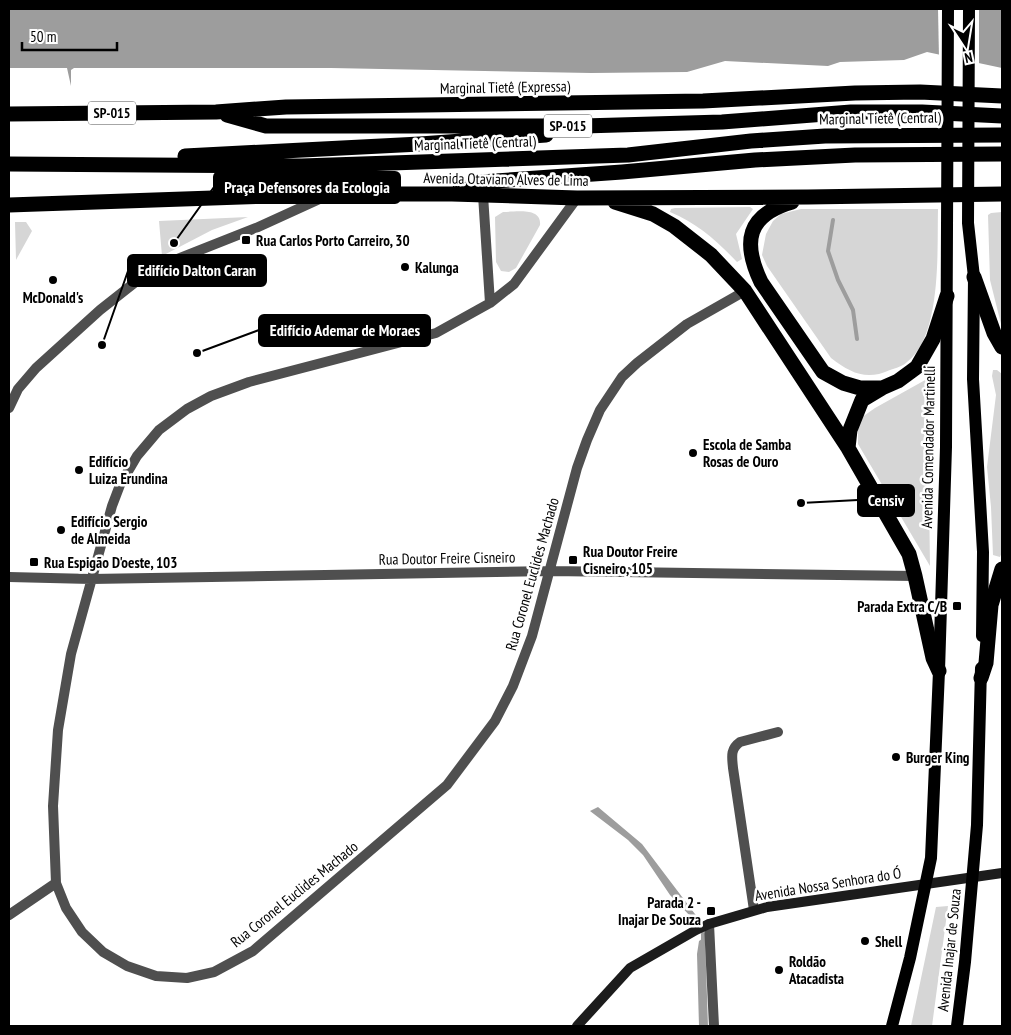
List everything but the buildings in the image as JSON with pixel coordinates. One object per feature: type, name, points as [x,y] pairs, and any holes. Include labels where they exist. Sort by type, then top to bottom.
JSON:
[{"type":"highway","name":"Marginal Tietê (Expressa)","points":[[9,114],[216,112],[296,107],[703,101],[855,93],[920,92],[1002,96]]},
{"type":"highway","name":"Marginal Tietê (Central)","points":[[216,112],[266,126],[583,126],[722,122],[850,112],[922,112],[1002,116]]},
{"type":"highway","points":[[169,164],[182,156],[420,144],[549,135],[583,126]]},
{"type":"highway","name":"Marginal Tietê (Central)","points":[[9,164],[302,166],[618,156],[750,141],[815,136],[1002,135]]},
{"type":"highway","points":[[452,194],[481,182],[755,160],[864,155],[1002,154]]},
{"type":"highway","name":"Avenida Otaviano Alves de Lima","points":[[9,205],[329,194],[452,194],[577,198],[808,198],[1001,194]]},
{"type":"highway","points":[[604,198],[653,214],[674,226],[711,255],[744,291],[848,448],[909,554],[916,576],[932,658],[939,671]]},
{"type":"highway","points":[[808,198],[774,208],[759,220],[752,234],[750,244],[754,267],[761,282],[823,372],[842,383],[860,388],[882,388]]},
{"type":"highway","points":[[974,277],[994,333],[1002,348]]},
{"type":"highway","points":[[848,448],[850,430],[862,400],[898,381],[917,367],[933,339],[947,296]]},
{"type":"highway","points":[[981,678],[986,663],[991,605],[1002,569]]},
{"type":"main road","name":"Avenida Comendador Martinelli","points":[[925,884],[931,858],[946,447],[948,9]]},
{"type":"main road","points":[[969,9],[968,223],[974,277],[973,379],[983,552],[977,825],[973,877]]},
{"type":"main road","name":"Avenida Nossa Senhora do Ó","points":[[577,1026],[630,968],[709,924],[754,910],[1002,873]]},
{"type":"main road","name":"Avenida Inajar de Souza","points":[[958,1026],[973,877]]},
{"type":"main road","name":"Avenida Inajar de Souza","points":[[892,1026],[910,958],[925,884]]},
{"type":"street","points":[[9,408],[18,389],[36,368],[100,310],[152,269],[256,228],[329,194]]},
{"type":"street","points":[[483,195],[490,303]]},
{"type":"street","name":"Rua Coronel Euclides Machado","points":[[577,198],[514,284],[490,303],[436,333],[249,382],[210,396],[187,409],[159,430],[137,456],[120,485],[112,506],[71,654],[58,730],[53,806],[56,883],[66,908],[82,932],[103,952],[127,966],[156,976],[187,978],[214,972],[253,951],[447,785],[495,721],[513,686],[532,636],[551,571],[576,468],[600,410],[622,377],[637,363],[688,324],[744,291]]},
{"type":"street","name":"Rua Doutor Freire Cisneiro","points":[[9,577],[91,579],[551,571],[916,576]]},
{"type":"street","points":[[754,910],[732,752],[735,745],[740,742],[778,732]]},
{"type":"street","points":[[9,915],[56,883]]},
{"type":"street","points":[[709,924],[714,1026]]},
{"type":"shaded area","points":[[9,9],[1002,9],[1002,68],[927,52],[904,60],[840,62],[828,66],[725,61],[687,72],[591,73],[331,68],[74,68],[71,70],[71,86],[67,68],[9,68]]},
{"type":"shaded area","points":[[750,207],[753,209],[736,234],[742,259],[737,262],[706,233],[680,216],[670,212],[671,209],[675,208]]},
{"type":"shaded area","points":[[801,209],[938,209],[937,268],[932,313],[918,350],[904,365],[881,373],[866,375],[852,371],[831,358],[767,266],[762,255],[766,234],[773,221],[781,214]]},
{"type":"shaded area","points":[[521,211],[532,213],[537,215],[540,225],[516,268],[509,272],[501,271],[496,262],[495,217],[503,212]]},
{"type":"shaded area","points":[[1002,212],[1002,328],[990,280],[988,215]]},
{"type":"shaded area","points":[[248,217],[212,230],[162,256],[159,221]]},
{"type":"shaded area","points":[[15,222],[26,222],[32,231],[16,260]]},
{"type":"shaded area","points":[[993,370],[997,370],[1002,374],[1002,552],[1000,557],[993,555],[987,467],[996,395],[992,376]]},
{"type":"shaded area","points":[[927,379],[929,380],[930,566],[858,444],[858,420],[875,408]]},
{"type":"shaded area","points":[[598,807],[642,844],[698,918],[693,919],[670,895],[643,855],[628,840],[590,811]]},
{"type":"shaded area","points":[[948,906],[932,1026],[911,1026],[936,907]]},
{"type":"shaded area","points":[[705,937],[708,1026],[699,1026],[697,954],[699,941]]},
{"type":"pier","points":[[938,9],[979,9],[979,66],[939,58]]},
{"type":"waterway","points":[[833,220],[828,251],[838,280],[853,310],[857,339]]},
{"type":"waterway","points":[[703,934],[703,944]]},
{"type":"place","name":"Rua Carlos Porto Carreiro, 30","points":[[246,240]]},
{"type":"place","name":"Praça Defensores da Ecologia","points":[[174,243]]},
{"type":"place","name":"Kalunga","points":[[405,267]]},
{"type":"place","name":"McDonald's","points":[[53,280]]},
{"type":"place","name":"Edifício Dalton Caran","points":[[102,345]]},
{"type":"place","name":"Edifício Ademar de Moraes","points":[[197,353]]},
{"type":"place","name":"Escola de Samba Rosas de Ouro","points":[[693,453]]},
{"type":"place","name":"Edifício Luiza Erundina","points":[[79,470]]},
{"type":"place","name":"Censiv","points":[[801,503]]},
{"type":"place","name":"Edifício Sergio de Almeida","points":[[61,530]]},
{"type":"place","name":"Rua Doutor Freire Cisneiro, 105","points":[[573,560]]},
{"type":"place","name":"Rua Espigão D'oeste, 103","points":[[34,562]]},
{"type":"place","name":"Parada Extra C/B","points":[[957,606]]},
{"type":"place","name":"Burger King","points":[[896,757]]},
{"type":"place","name":"Parada 2 - Inajar De Souza","points":[[711,911]]},
{"type":"place","name":"Shell","points":[[865,941]]},
{"type":"place","name":"Roldão Atacadista","points":[[779,970]]}]
